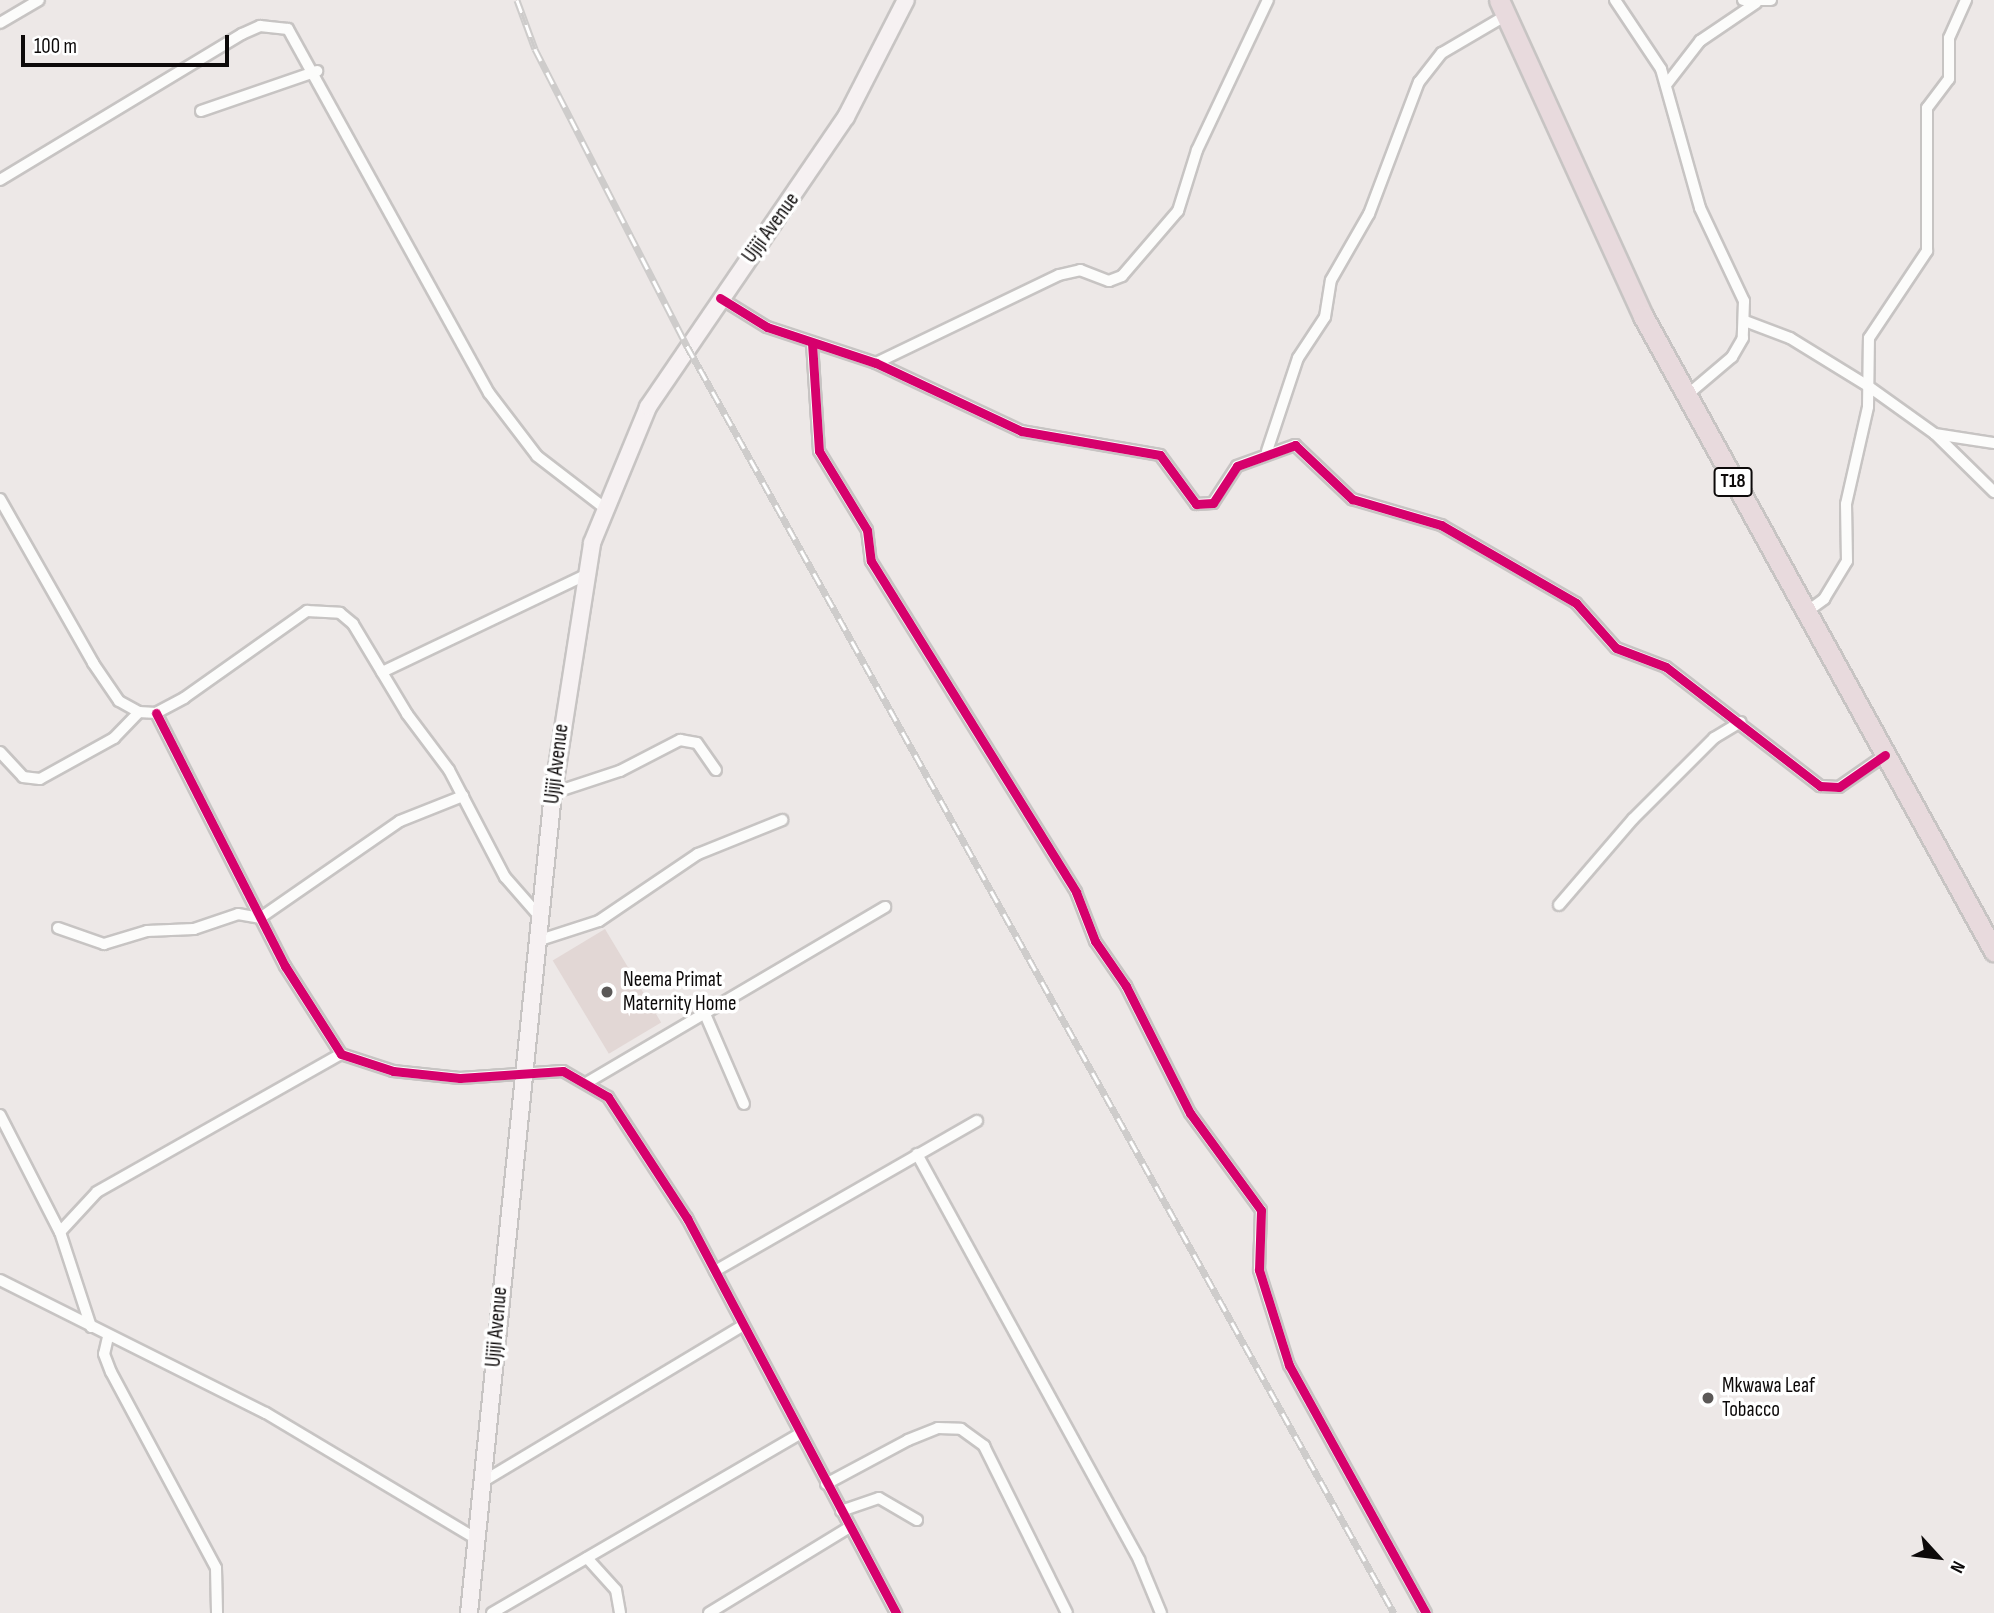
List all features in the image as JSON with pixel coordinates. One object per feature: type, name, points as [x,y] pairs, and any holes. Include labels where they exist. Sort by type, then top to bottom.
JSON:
[{"type":"highway","name":"T18","points":[[1502,8],[1603,238],[1686,396],[1994,951]]},
{"type":"main road","name":"Ujiji Avenue","points":[[469,1613],[553,793],[585,575],[602,506],[648,407],[846,117],[906,0]]},
{"type":"street","points":[[0,23],[39,0]]},
{"type":"street","points":[[876,363],[1071,271],[1109,281],[1122,275],[1178,211],[1193,158],[1268,0]]},
{"type":"street","points":[[1615,0],[1666,85],[1700,208],[1740,281],[1745,321],[1732,357],[1686,396]]},
{"type":"street","points":[[1743,0],[1771,0]]},
{"type":"street","points":[[1805,613],[1824,598],[1847,561],[1846,504],[1868,386],[1874,323],[1927,251],[1927,108],[1949,79],[1949,38],[1966,0]]},
{"type":"street","points":[[1666,85],[1700,41],[1756,2]]},
{"type":"street","points":[[1267,451],[1298,358],[1325,317],[1331,280],[1369,214],[1419,82],[1442,53],[1502,8]]},
{"type":"street","points":[[0,180],[260,26],[288,29],[317,71],[489,393],[537,456],[602,506]]},
{"type":"street","points":[[201,111],[317,71]]},
{"type":"street","points":[[720,298],[811,343],[876,363],[1028,433],[1160,455],[1196,504],[1213,503],[1233,470],[1267,451],[1295,445],[1352,499],[1372,509],[1425,518],[1576,603],[1616,648],[1666,667],[1741,722],[1820,786],[1839,787],[1885,755]]},
{"type":"street","points":[[1745,321],[1790,338],[1868,386],[1935,434],[1994,492]]},
{"type":"street","points":[[811,343],[820,451],[867,530],[875,569],[1069,881],[1095,941],[1126,986],[1196,1122],[1261,1210],[1259,1270],[1289,1365],[1426,1613]]},
{"type":"street","points":[[1935,434],[1994,443]]},
{"type":"street","points":[[0,499],[93,663],[119,701],[139,712],[156,713],[307,611],[324,609],[354,624],[463,796],[486,849],[540,917]]},
{"type":"street","points":[[382,672],[585,575]]},
{"type":"street","points":[[0,752],[23,777],[40,779],[114,738],[139,712]]},
{"type":"street","points":[[156,713],[260,918],[341,1054],[393,1071],[460,1078],[524,1071],[563,1071],[588,1082],[643,1142],[715,1271],[740,1327],[896,1613]]},
{"type":"street","points":[[1559,905],[1633,819],[1714,738],[1741,722]]},
{"type":"street","points":[[553,793],[620,771],[680,740],[697,743],[716,770]]},
{"type":"street","points":[[58,928],[104,944],[147,931],[194,929],[238,914],[260,918],[400,821],[463,796]]},
{"type":"street","points":[[537,941],[599,921],[698,854],[782,820]]},
{"type":"street","points":[[588,1082],[885,907]]},
{"type":"street","points":[[705,1014],[744,1104]]},
{"type":"street","points":[[60,1232],[97,1192],[341,1054]]},
{"type":"street","points":[[0,1115],[60,1232],[91,1327]]},
{"type":"street","points":[[715,1271],[856,1195],[917,1154],[977,1121]]},
{"type":"street","points":[[917,1154],[1139,1560],[1161,1613]]},
{"type":"street","points":[[0,1280],[108,1337],[266,1413],[478,1539]]},
{"type":"street","points":[[484,1481],[740,1327]]},
{"type":"street","points":[[108,1337],[104,1354],[111,1372],[216,1568],[217,1613]]},
{"type":"street","points":[[826,1484],[918,1436],[961,1429],[984,1446],[1067,1613]]},
{"type":"street","points":[[492,1613],[798,1435]]},
{"type":"street","points":[[841,1511],[879,1498],[917,1520]]},
{"type":"street","points":[[709,1613],[850,1527]]},
{"type":"street","points":[[587,1558],[616,1590],[620,1613]]},
{"type":"shaded area","name":"Neema Primat Maternity Home","points":[[605,929],[661,1022],[609,1054],[553,960]]},
{"type":"railway","points":[[517,0],[535,49],[687,346],[1394,1613]]},
{"type":"cycle path","points":[[720,298],[767,327],[876,363],[1021,431],[1160,455],[1196,504],[1213,503],[1237,466],[1295,445],[1352,499],[1441,525],[1576,603],[1616,648],[1666,667],[1820,786],[1839,787],[1885,755]]},
{"type":"cycle path","points":[[812,343],[819,451],[867,530],[871,561],[1076,892],[1095,941],[1126,986],[1190,1113],[1261,1210],[1259,1270],[1289,1365],[1426,1613]]},
{"type":"cycle path","points":[[156,713],[285,966],[341,1054],[393,1071],[460,1078],[563,1071],[608,1097],[687,1218],[896,1613]]},
{"type":"place","name":"Neema Primat Maternity Home","points":[[607,992]]},
{"type":"place","name":"Mkwawa Leaf Tobacco","points":[[1708,1398]]}]
